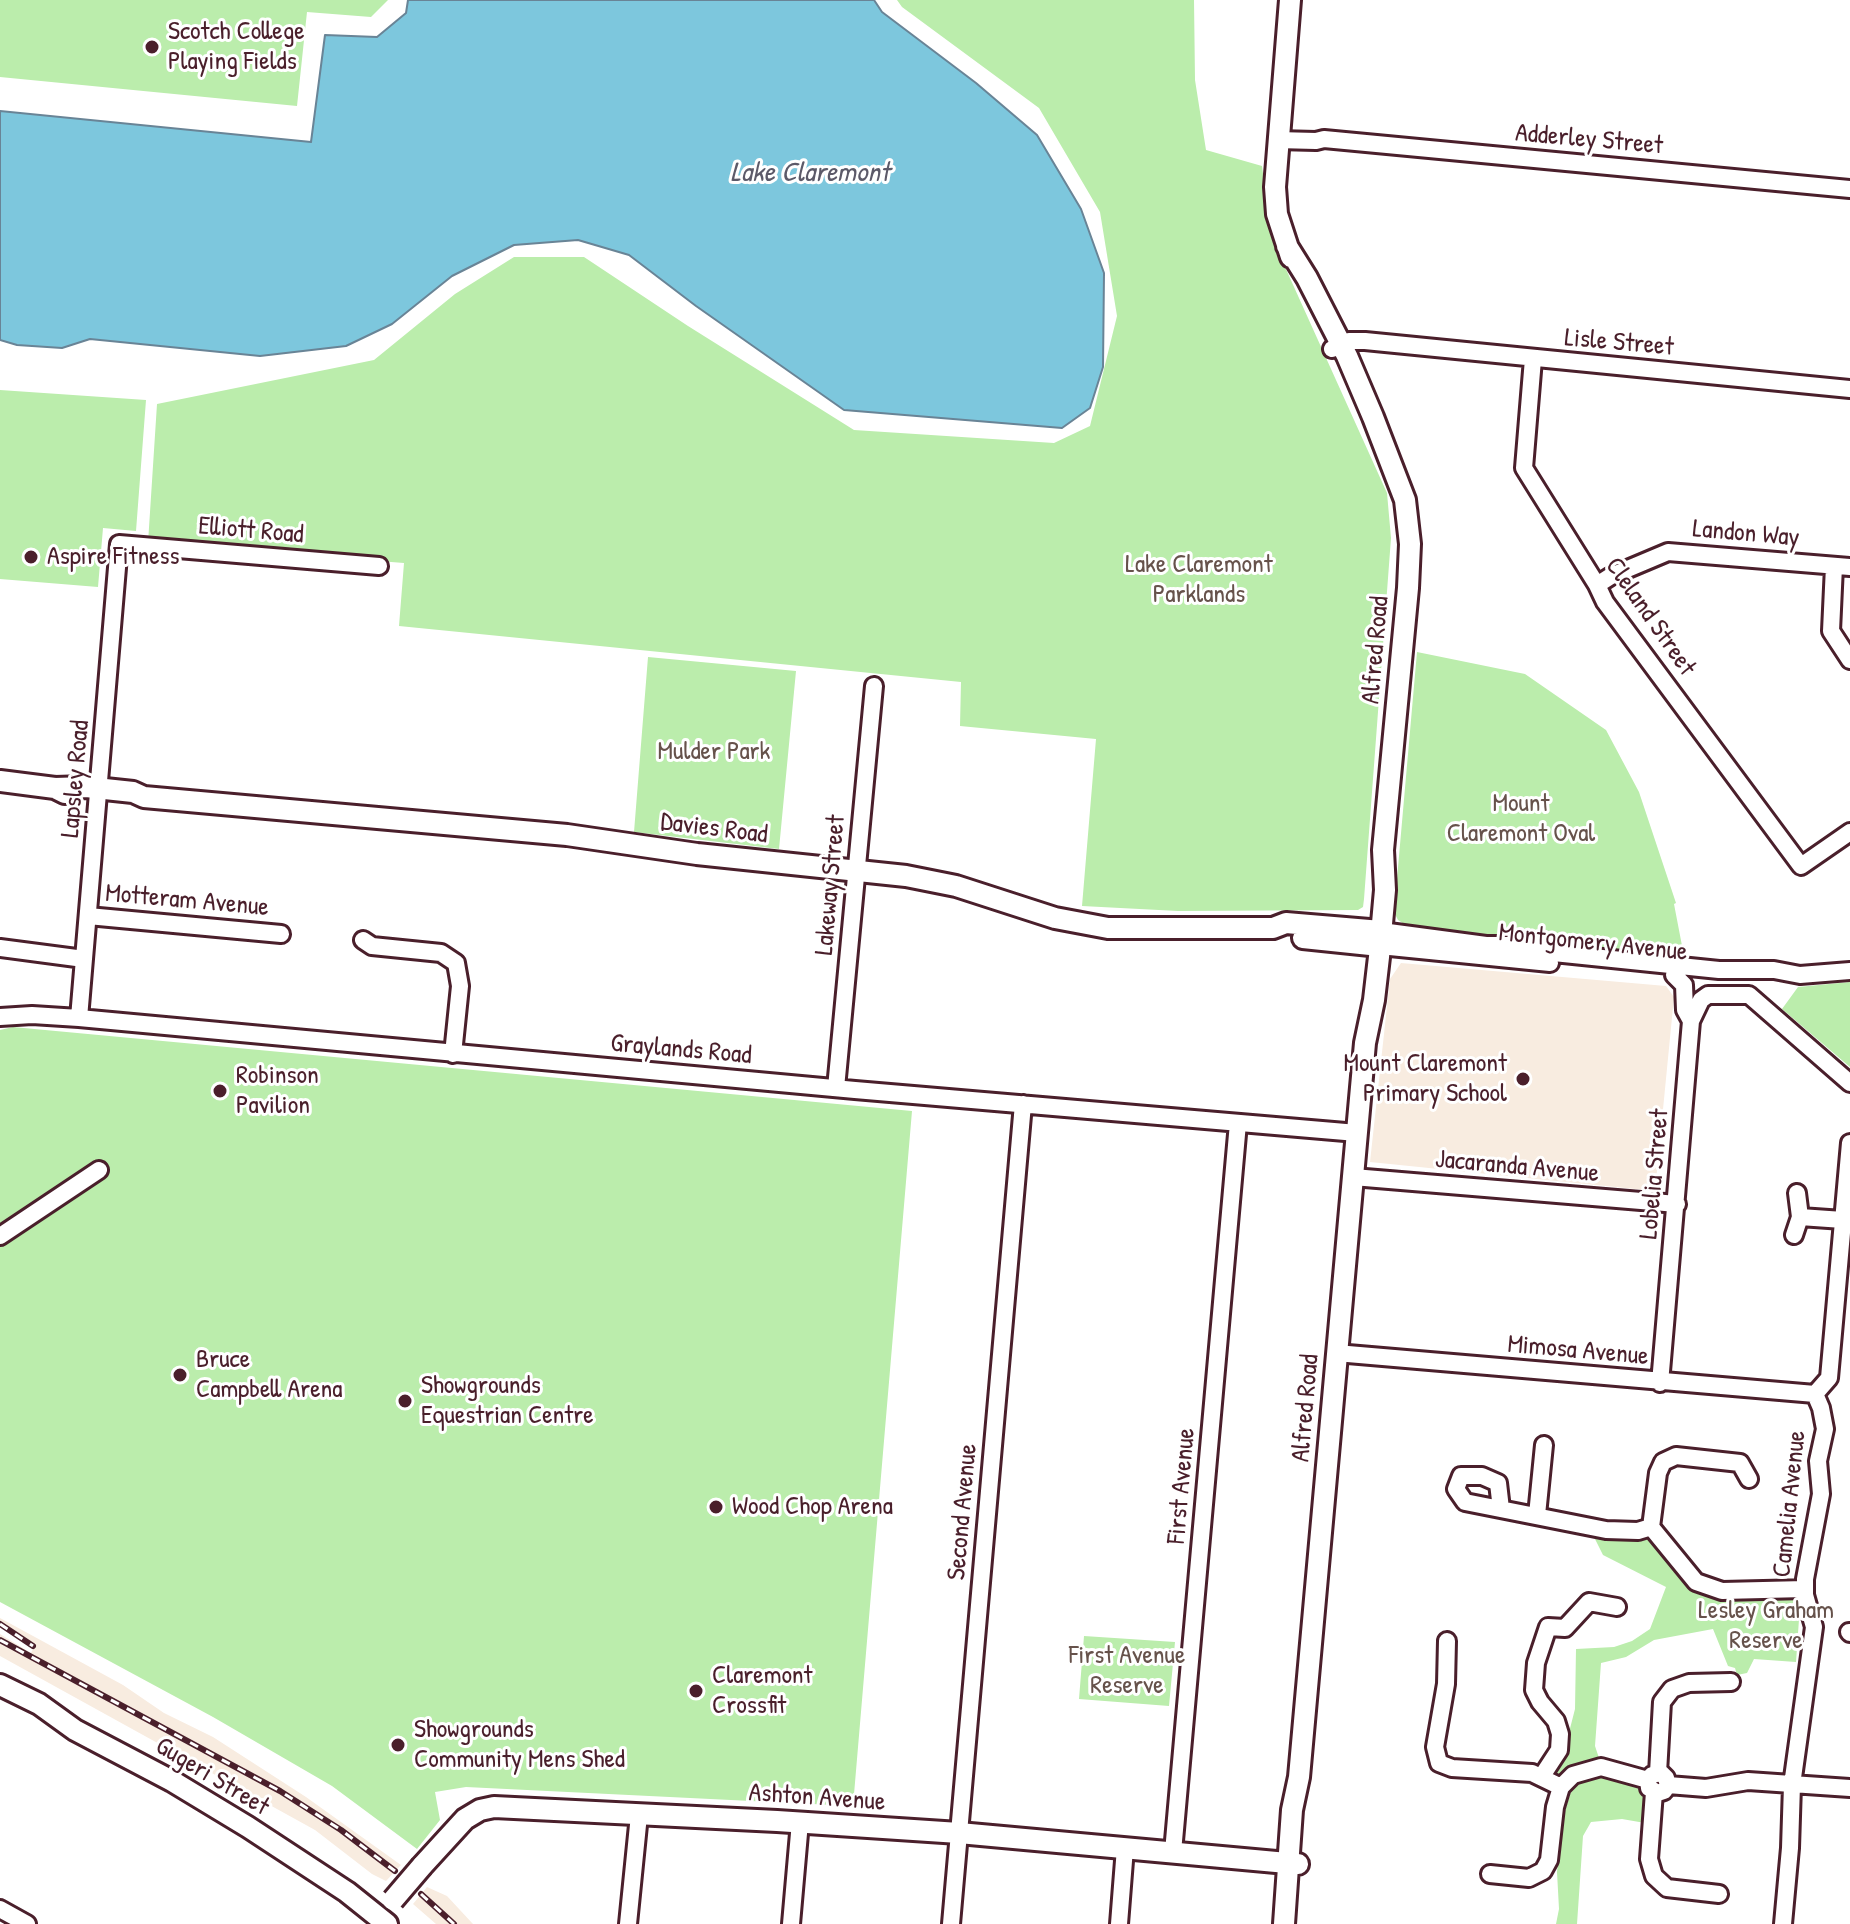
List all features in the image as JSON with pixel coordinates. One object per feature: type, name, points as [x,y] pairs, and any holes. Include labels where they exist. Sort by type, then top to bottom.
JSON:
[{"type":"main road","name":"Alfred Road","points":[[1284,1924],[1303,1811],[1299,1777],[1365,1043],[1362,999],[1385,890],[1383,850],[1410,544],[1405,500],[1307,278],[1287,246],[1277,214],[1278,134],[1290,0]]},
{"type":"main road","name":"Davies Road","points":[[0,781],[55,788],[67,794],[100,793],[132,801],[144,797],[567,835],[697,854],[857,871],[944,883],[1055,918],[1108,928],[1273,928],[1286,935],[1374,938]]},
{"type":"main road","name":"Gugeri Street","points":[[0,1685],[39,1704],[75,1730],[172,1781],[248,1827],[319,1875],[376,1922]]},
{"type":"main road","name":"Gugeri Street","points":[[0,1701],[34,1717],[75,1730]]},
{"type":"main road","name":"Ashton Avenue","points":[[376,1922],[465,1819],[480,1810],[494,1807],[959,1833],[1293,1864]]},
{"type":"main road","name":"Alfred Road","points":[[1293,1864],[1294,1924]]},
{"type":"street","name":"Adderley Street","points":[[1278,134],[1316,141],[1324,139],[1850,189]]},
{"type":"street","name":"Lisle Street","points":[[1339,352],[1365,341],[1850,389]]},
{"type":"street","name":"Cleland Street","points":[[1533,359],[1524,468],[1605,602],[1801,866],[1850,832]]},
{"type":"street","name":"Elliott Road","points":[[119,544],[379,566]]},
{"type":"street","name":"Lapsley Road","points":[[79,1018],[119,544]]},
{"type":"street","name":"Landon Way","points":[[1597,585],[1668,552],[1842,567]]},
{"type":"street","points":[[1842,567],[1831,631],[1850,660]]},
{"type":"street","name":"Lakeway Street","points":[[836,1088],[874,686]]},
{"type":"street","name":"Motteram Avenue","points":[[88,916],[281,934]]},
{"type":"street","name":"Montgomery Avenue","points":[[1374,938],[1516,945],[1667,971],[1750,981],[1779,981],[1800,975],[1850,971]]},
{"type":"street","points":[[363,940],[372,946],[441,953],[456,963],[460,986],[453,1054]]},
{"type":"street","points":[[0,948],[84,959]]},
{"type":"street","name":"Lobelia Street","points":[[1660,1383],[1691,1021],[1685,1010],[1684,985],[1667,971]]},
{"type":"street","points":[[1691,1021],[1701,1000],[1708,995],[1749,995],[1850,1083]]},
{"type":"street","name":"Graylands Road","points":[[0,1017],[32,1015],[79,1018],[1357,1133]]},
{"type":"street","name":"Second Avenue","points":[[951,1924],[1023,1104]]},
{"type":"street","name":"First Avenue","points":[[1173,1852],[1238,1123]]},
{"type":"street","name":"Camelia Avenue","points":[[1783,1924],[1792,1785],[1814,1627],[1805,1589],[1812,1553],[1811,1535],[1821,1494],[1818,1461],[1825,1429],[1815,1394],[1829,1378],[1850,1143]]},
{"type":"street","points":[[0,1236],[99,1170]]},
{"type":"street","name":"Jacaranda Avenue","points":[[1353,1177],[1677,1204]]},
{"type":"street","points":[[1794,1235],[1800,1217],[1797,1193]]},
{"type":"street","points":[[1800,1217],[1843,1220]]},
{"type":"street","name":"Mimosa Avenue","points":[[1336,1353],[1815,1394]]},
{"type":"street","points":[[1537,1515],[1544,1445]]},
{"type":"street","points":[[1749,1479],[1740,1463],[1676,1456],[1663,1462],[1658,1473],[1651,1527],[1696,1582],[1722,1591],[1805,1589]]},
{"type":"street","points":[[1501,1509],[1606,1530],[1638,1531],[1651,1527]]},
{"type":"street","points":[[1542,1776],[1559,1750],[1560,1734],[1556,1721],[1534,1690],[1536,1663],[1548,1627],[1565,1628],[1589,1602],[1617,1607]]},
{"type":"street","points":[[1447,1641],[1446,1684],[1435,1747],[1439,1763],[1452,1768],[1542,1776],[1561,1787]]},
{"type":"street","points":[[1719,1894],[1667,1888],[1654,1876],[1649,1859],[1662,1702],[1672,1689],[1689,1683],[1731,1682]]},
{"type":"street","points":[[1490,1874],[1529,1878],[1543,1871],[1549,1860],[1555,1807],[1561,1787],[1573,1775],[1601,1767],[1657,1783],[1706,1788],[1748,1781],[1850,1788]]},
{"type":"street","points":[[628,1924],[639,1815]]},
{"type":"street","points":[[791,1924],[800,1822]]},
{"type":"street","points":[[1119,1924],[1125,1848]]},
{"type":"street","points":[[0,1909],[27,1924]]},
{"type":"shaded area","name":"Mount Claremont Primary School","points":[[1401,963],[1666,986],[1674,997],[1655,1191],[1370,1162],[1390,979]]},
{"type":"shaded area","points":[[0,1618],[123,1685],[164,1713],[213,1737],[306,1797],[401,1865],[386,1881],[372,1874],[315,1830],[0,1656],[0,1634],[31,1653],[33,1649],[0,1627]]},
{"type":"shaded area","points":[[427,1887],[447,1896],[473,1924],[436,1924],[413,1904]]},
{"type":"green space","name":"Scotch College Playing Fields","points":[[0,0],[388,0],[371,17],[307,12],[297,106],[0,77]]},
{"type":"green space","name":"Lake Claremont Parklands","points":[[897,0],[1194,0],[1195,80],[1206,150],[1262,166],[1271,236],[1387,493],[1391,538],[1364,899],[1363,907],[1358,910],[1178,911],[1082,906],[1096,739],[960,726],[961,682],[399,626],[404,563],[148,543],[157,404],[374,360],[455,294],[514,257],[584,257],[854,430],[1054,443],[1090,426],[1117,316],[1100,212],[1039,108],[902,7]]},
{"type":"green space","points":[[0,390],[146,400],[136,531],[103,528],[98,587],[0,579]]},
{"type":"green space","name":"Mount Claremont Oval","points":[[1417,652],[1525,674],[1606,730],[1639,792],[1676,903],[1683,951],[1661,954],[1532,941],[1512,934],[1489,937],[1404,924],[1398,920],[1395,914],[1396,890]]},
{"type":"green space","name":"Mulder Park","points":[[648,657],[796,671],[779,849],[634,832]]},
{"type":"green space","points":[[1850,982],[1850,1067],[1782,1009],[1798,987]]},
{"type":"green space","points":[[13,1027],[912,1111],[853,1806],[466,1787],[435,1792],[440,1820],[417,1849],[332,1786],[213,1717],[0,1602],[0,1030]]},
{"type":"green space","name":"Lesley Graham Reserve","points":[[1593,1535],[1652,1538],[1698,1590],[1798,1598],[1796,1662],[1754,1659],[1747,1673],[1737,1675],[1735,1668],[1728,1666],[1713,1629],[1654,1640],[1626,1657],[1601,1663],[1595,1746],[1600,1761],[1561,1782],[1548,1774],[1564,1752],[1575,1709],[1576,1649],[1614,1647],[1632,1641],[1650,1629],[1666,1587],[1603,1555]]},
{"type":"green space","name":"First Avenue Reserve","points":[[1084,1636],[1175,1642],[1169,1706],[1079,1699]]},
{"type":"green space","points":[[1602,1771],[1643,1779],[1650,1795],[1645,1823],[1622,1819],[1591,1822],[1583,1836],[1577,1924],[1556,1924],[1562,1821],[1571,1791],[1582,1778]]},
{"type":"water","name":"Lake Claremont","points":[[408,0],[874,0],[882,12],[976,83],[1037,135],[1081,209],[1104,273],[1103,367],[1090,408],[1062,428],[844,410],[629,255],[578,240],[514,245],[452,276],[392,324],[346,346],[260,356],[90,339],[62,348],[17,345],[0,340],[0,111],[311,142],[325,35],[377,37],[406,13]]},
{"type":"railway","points":[[0,1624],[33,1646]]},
{"type":"railway","points":[[0,1640],[280,1791],[341,1830],[395,1871]]},
{"type":"railway","points":[[421,1894],[454,1924]]},
{"type":"place","name":"Scotch College Playing Fields","points":[[152,47]]},
{"type":"place","name":"Aspire Fitness","points":[[31,557]]},
{"type":"place","name":"Mount Claremont Primary School","points":[[1523,1079]]},
{"type":"place","name":"Robinson Pavilion","points":[[220,1091]]},
{"type":"place","name":"Bruce Campbell Arena","points":[[180,1375]]},
{"type":"place","name":"Showgrounds Equestrian Centre","points":[[405,1401]]},
{"type":"place","name":"Wood Chop Arena","points":[[716,1507]]},
{"type":"place","name":"Claremont Crossfit","points":[[696,1691]]},
{"type":"place","name":"Showgrounds Community Mens Shed","points":[[398,1745]]}]
